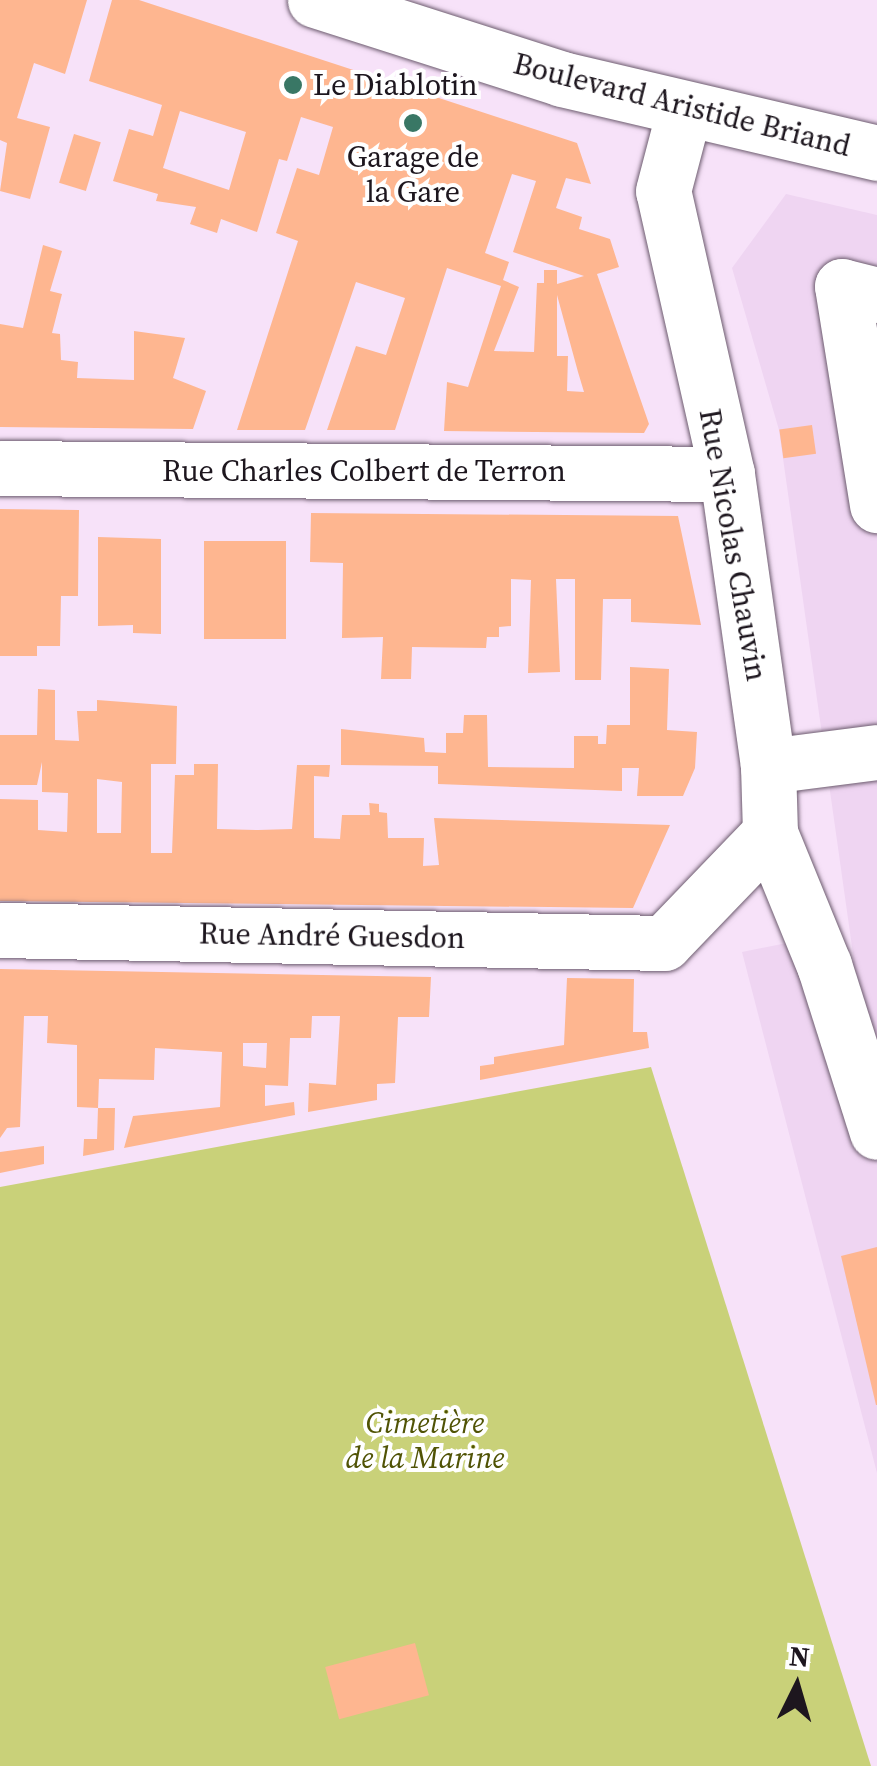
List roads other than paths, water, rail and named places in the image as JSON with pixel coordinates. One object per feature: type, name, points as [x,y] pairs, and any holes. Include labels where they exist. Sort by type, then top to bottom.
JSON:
[{"type":"street","name":"Boulevard Aristide Briand","points":[[315,0],[684,112],[877,153]]},
{"type":"street","name":"Rue Nicolas Chauvin","points":[[684,112],[663,191],[728,474],[768,766],[770,833]]},
{"type":"street","points":[[877,294],[842,286],[877,505]]},
{"type":"street","name":"Rue Charles Colbert de Terron","points":[[0,468],[728,474]]},
{"type":"street","points":[[768,766],[877,752]]},
{"type":"street","points":[[770,833],[824,965],[877,1132]]},
{"type":"street","name":"Rue André Guesdon","points":[[0,930],[664,943],[770,833]]},
{"type":"place","name":"Le Diablotin","points":[[293,85]]},
{"type":"place","name":"Garage de la Gare","points":[[413,123]]},
{"type":"park label","name":"Cimetière de la Marine","points":[[425,1440]]}]
